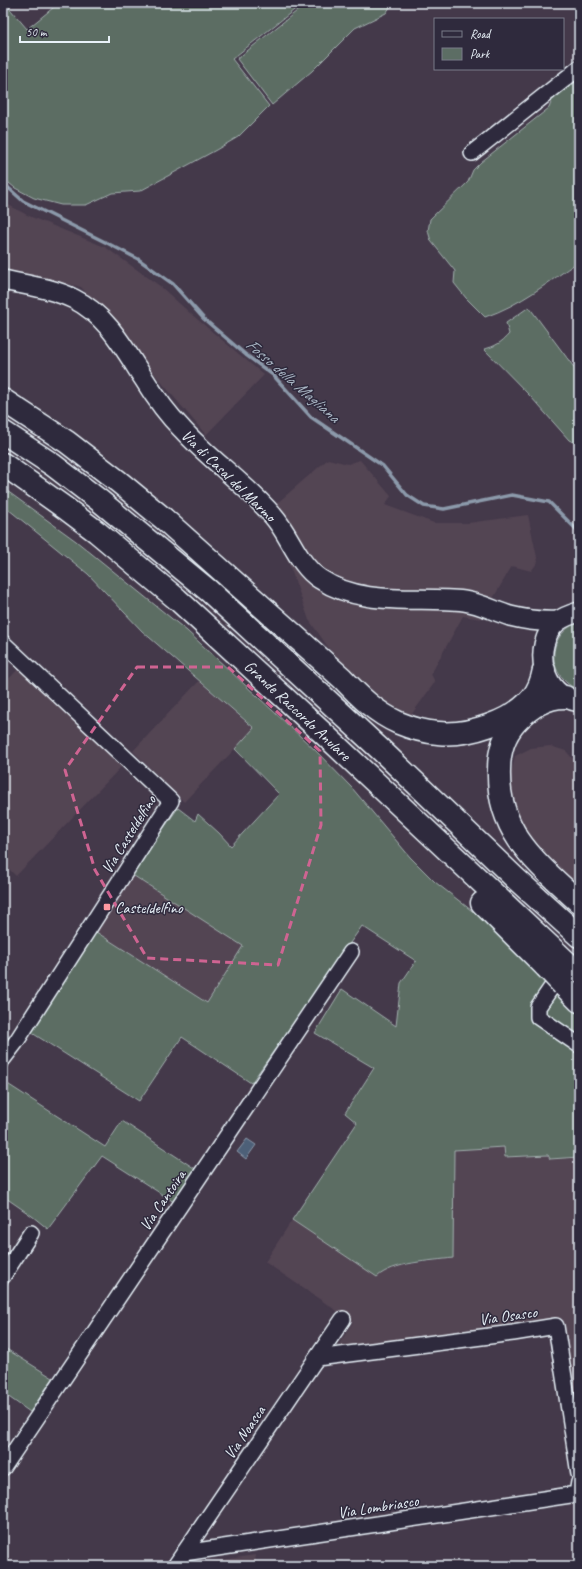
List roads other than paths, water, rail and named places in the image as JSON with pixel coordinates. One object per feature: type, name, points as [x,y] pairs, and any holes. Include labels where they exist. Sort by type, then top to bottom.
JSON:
[{"type":"highway","points":[[3,400],[67,442],[164,519],[324,662],[363,699],[379,713],[389,718],[407,726],[436,734],[457,733],[481,728],[503,719],[528,703],[538,689],[544,670]]},
{"type":"highway","name":"Grande Raccordo Anulare","points":[[3,432],[52,465],[100,501],[209,591],[382,751],[515,878],[577,934]]},
{"type":"highway","name":"Grande Raccordo Anulare","points":[[3,464],[66,508],[139,566],[214,631],[366,774],[551,960],[567,979],[579,1001]]},
{"type":"highway","points":[[572,699],[548,700],[536,705],[512,726],[505,738],[499,759],[499,788],[506,816],[516,837],[536,862],[579,902]]},
{"type":"main road","name":"Via di Casal del Marmo","points":[[3,280],[67,296],[84,305],[98,316],[120,342],[152,392],[171,417],[201,449],[248,489],[265,507],[281,525],[303,562],[318,578],[339,590],[359,595],[389,598],[464,601],[483,605],[509,616],[529,629],[543,646]]},
{"type":"main road","points":[[572,699],[552,686],[544,670],[543,646],[549,632],[558,621],[570,614],[579,612]]},
{"type":"main road","name":"Via di Casal del Marmo","points":[[509,616],[539,622],[558,621]]},
{"type":"street","points":[[472,153],[579,68]]},
{"type":"street","name":"Via Casteldelfino","points":[[3,643],[171,800],[16,1042],[3,1059]]},
{"type":"street","name":"Via Cantoira","points":[[3,1468],[351,952]]},
{"type":"street","points":[[567,979],[538,1007],[538,1017],[579,1045]]},
{"type":"street","points":[[3,1276],[31,1233]]},
{"type":"street","name":"Via Noasca","points":[[175,1566],[343,1319]]},
{"type":"street","name":"Via Osasco","points":[[317,1358],[513,1334],[556,1326],[579,1474]]},
{"type":"street","name":"Via Lombriasco","points":[[184,1553],[578,1488]]},
{"type":"water","points":[[247,1139],[256,1145],[246,1159],[237,1152]]},
{"type":"waterway","name":"Fosso della Magliana","points":[[3,183],[23,201],[138,259],[173,284],[204,319],[246,355],[273,375],[311,417],[383,466],[407,495],[424,506],[444,509],[512,495],[549,502],[579,532]]},
{"type":"tunnel","points":[[564,972],[579,952]]},
{"type":"place","name":"Casteldelfino","points":[[107,907]]}]
